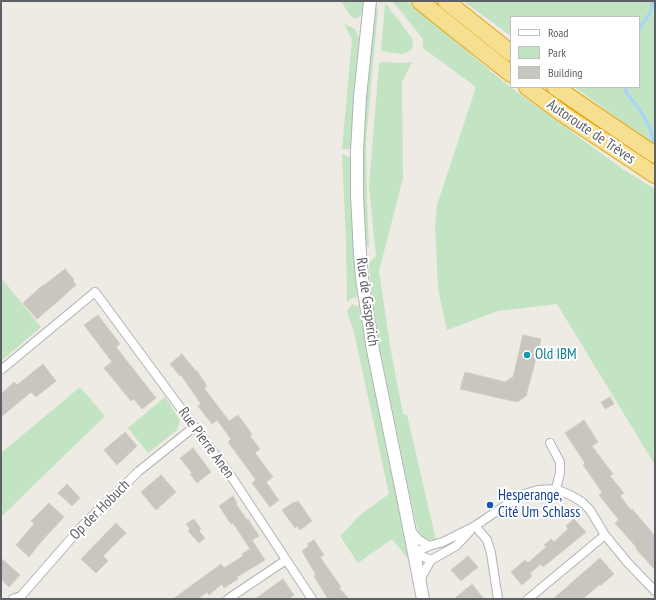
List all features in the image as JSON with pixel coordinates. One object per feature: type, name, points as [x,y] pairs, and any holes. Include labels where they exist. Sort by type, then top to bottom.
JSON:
[{"type":"highway","points":[[420,1],[510,73]]},
{"type":"highway","points":[[446,1],[510,52]]},
{"type":"highway","name":"Autoroute de Trèves","points":[[556,88],[655,155]]},
{"type":"highway","name":"Autoroute de Trèves","points":[[530,89],[563,114],[655,175]]},
{"type":"main road","name":"Rue de Gasperich","points":[[370,1],[360,97],[358,151],[357,195],[362,278],[373,350],[423,599]]},
{"type":"street","name":"Rue Pierre Anen","points":[[1,370],[95,292],[233,479],[312,599]]},
{"type":"street","name":"Op der Hobuch","points":[[13,599],[21,596],[83,525],[139,471],[194,427]]},
{"type":"street","points":[[550,443],[560,462],[560,473],[556,489]]},
{"type":"street","points":[[414,553],[429,546],[443,542],[475,526],[524,494],[538,490],[556,489],[582,502],[590,510],[605,535],[628,563],[655,591]]},
{"type":"street","points":[[420,586],[422,576],[431,560],[456,546],[475,526]]},
{"type":"street","points":[[475,526],[487,540],[491,553],[498,599]]},
{"type":"street","points":[[410,529],[418,539],[429,546]]},
{"type":"street","points":[[528,599],[605,535]]},
{"type":"street","points":[[414,553],[431,560]]},
{"type":"street","points":[[228,599],[286,560]]},
{"type":"green space","points":[[341,1],[365,1],[362,14],[357,19],[353,18]]},
{"type":"green space","points":[[391,1],[407,1],[510,88],[624,170],[655,189],[655,465],[557,304],[498,311],[447,330],[438,289],[435,225],[437,205],[476,87],[423,48],[423,39]]},
{"type":"green space","points":[[463,1],[655,1],[655,145],[575,88],[640,88],[640,16],[510,16],[510,35]]},
{"type":"green space","points":[[385,3],[413,40],[412,49],[408,52],[402,54],[381,51]]},
{"type":"green space","points":[[375,8],[378,9],[366,141],[369,247],[366,244],[363,208],[363,151],[365,100]]},
{"type":"green space","points":[[344,24],[355,29],[359,38],[351,149],[342,149],[352,39]]},
{"type":"green space","points":[[381,62],[412,62],[402,82],[403,178],[379,271],[391,351],[403,414],[407,415],[436,540],[423,538],[420,536],[416,524],[373,316],[369,263],[376,256],[369,187],[379,64]]},
{"type":"green space","points":[[342,154],[352,158],[357,297],[347,302],[346,242]]},
{"type":"green space","points":[[3,280],[41,327],[1,361],[1,282]]},
{"type":"green space","points":[[352,304],[359,307],[408,559],[392,539],[358,563],[340,536],[360,515],[389,494],[354,332],[347,311]]},
{"type":"green space","points":[[80,387],[105,416],[2,516],[1,453]]},
{"type":"green space","points":[[165,397],[180,420],[177,430],[148,453],[128,428]]},
{"type":"building","points":[[65,269],[76,285],[37,319],[23,303],[43,285]]},
{"type":"building","points":[[98,315],[120,344],[116,347],[156,398],[142,409],[134,399],[131,401],[104,368],[112,362],[84,325]]},
{"type":"building","name":"Old IBM","points":[[523,335],[541,339],[526,396],[517,402],[460,389],[465,372],[505,382],[513,377]]},
{"type":"building","points":[[182,354],[197,371],[207,386],[204,388],[229,421],[238,415],[252,434],[250,436],[260,449],[255,453],[273,477],[266,482],[279,500],[270,507],[252,483],[256,480],[228,442],[231,439],[217,420],[212,424],[198,406],[201,404],[181,375],[180,376],[170,364]]},
{"type":"building","points":[[43,364],[56,381],[36,397],[31,392],[1,417],[1,394],[14,382],[17,385]]},
{"type":"building","points":[[610,397],[614,404],[605,409],[601,402]]},
{"type":"building","points":[[584,420],[598,442],[592,446],[613,474],[610,476],[624,493],[620,496],[655,536],[655,570],[615,523],[619,520],[599,495],[602,492],[583,465],[585,463],[565,433]]},
{"type":"building","points":[[125,432],[137,446],[117,465],[104,450]]},
{"type":"building","points":[[193,448],[211,472],[197,483],[190,474],[192,473],[180,458]]},
{"type":"building","points":[[161,475],[176,492],[156,510],[141,492]]},
{"type":"building","points":[[67,484],[80,498],[72,506],[58,493]]},
{"type":"building","points":[[233,496],[237,503],[236,504],[259,536],[252,540],[265,560],[237,577],[238,579],[224,588],[222,584],[209,595],[207,592],[198,599],[173,599],[221,564],[224,568],[243,556],[242,554],[250,549],[233,523],[231,524],[219,506]]},
{"type":"building","points":[[298,501],[312,521],[300,530],[297,526],[295,528],[282,510]]},
{"type":"building","points":[[49,503],[64,517],[29,557],[16,545],[34,524],[31,521]]},
{"type":"building","points":[[194,519],[201,529],[199,531],[205,538],[199,543],[188,531],[190,529],[186,524]]},
{"type":"building","points":[[574,519],[586,532],[543,567],[541,564],[530,573],[532,576],[522,585],[511,572],[525,560],[528,563],[546,547],[544,545],[551,539],[554,542],[568,529],[566,526]]},
{"type":"building","points":[[116,523],[126,533],[103,556],[108,561],[96,573],[81,559]]},
{"type":"building","points":[[314,540],[324,555],[320,557],[341,587],[339,588],[349,599],[328,599],[314,576],[316,575],[302,551],[309,546],[307,544]]},
{"type":"building","points":[[468,556],[478,567],[461,581],[451,570]]},
{"type":"building","points":[[1,558],[20,575],[9,587],[1,579]]},
{"type":"building","points":[[600,558],[614,574],[583,599],[553,599]]},
{"type":"building","points":[[283,579],[294,595],[289,599],[255,599]]},
{"type":"building","points":[[472,584],[484,599],[454,599]]},
{"type":"waterway","points":[[640,28],[650,13],[653,1]]},
{"type":"waterway","points":[[626,88],[626,92],[640,110],[651,130],[654,147]]},
{"type":"place","name":"Old IBM","points":[[527,355]]},
{"type":"place","name":"Hesperange, Cité Um Schlass","points":[[490,505]]}]
